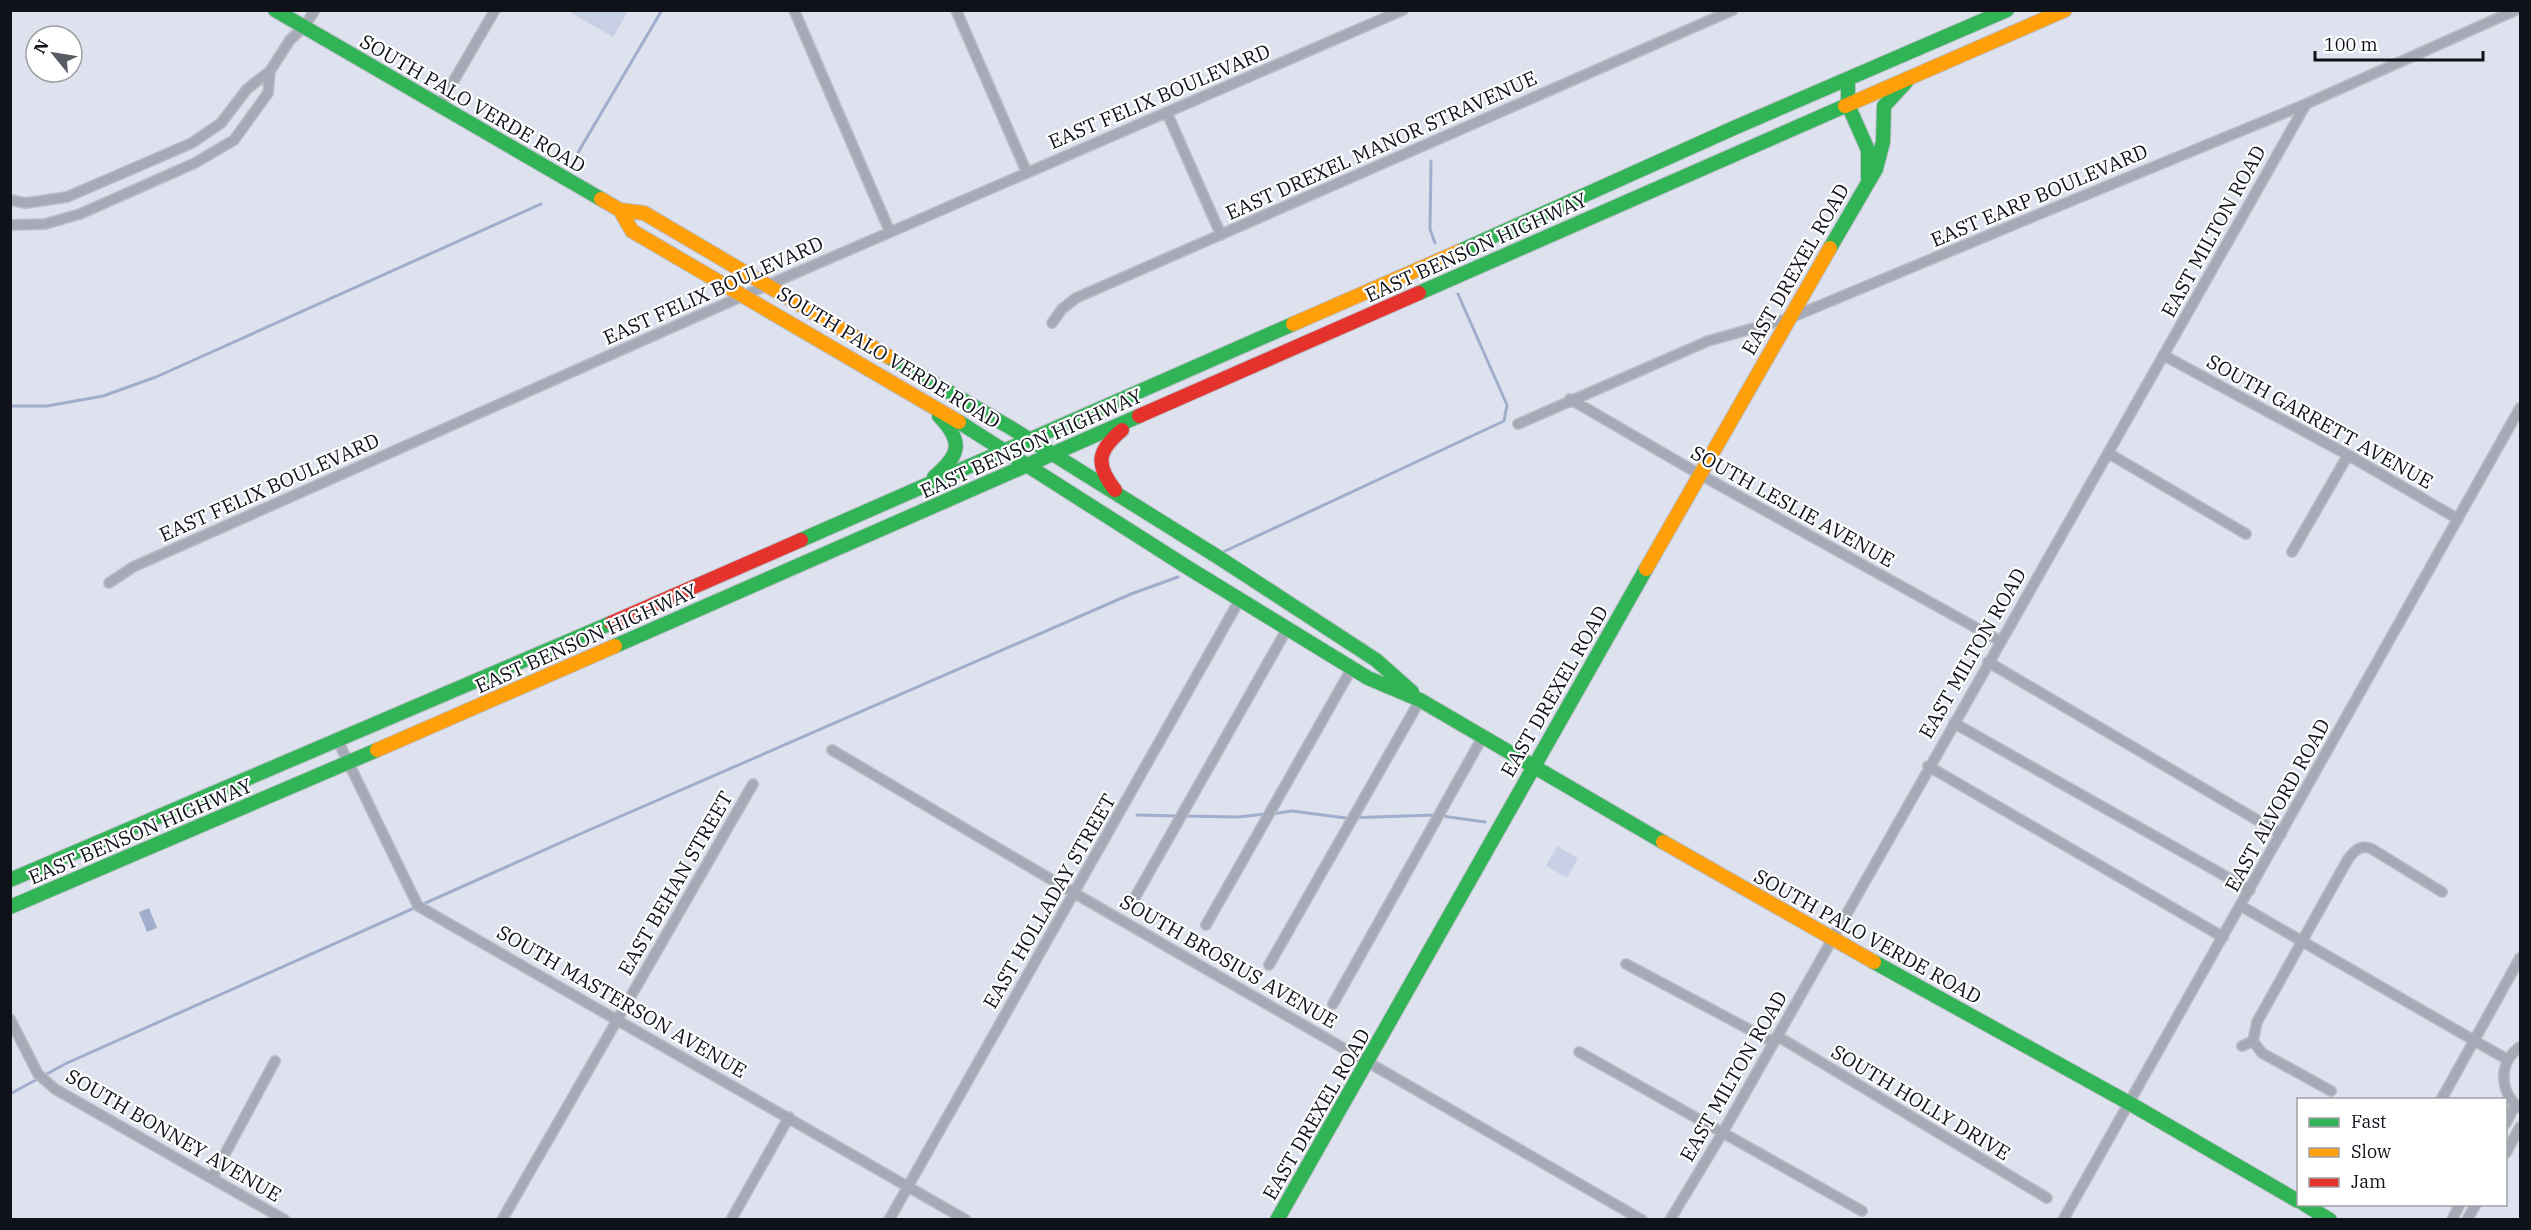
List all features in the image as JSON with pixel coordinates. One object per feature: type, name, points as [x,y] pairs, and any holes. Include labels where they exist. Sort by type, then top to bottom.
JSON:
[{"type":"main road","name":"SOUTH PALO VERDE ROAD","points":[[275,10],[620,210],[644,213],[1028,439],[1218,556],[1376,660],[1420,700]]},
{"type":"main road","name":"EAST BENSON HIGHWAY","points":[[10,879],[338,741],[628,615],[2007,10]]},
{"type":"main road","name":"EAST BENSON HIGHWAY","points":[[10,907],[640,636],[2065,10]]},
{"type":"main road","name":"EAST DREXEL ROAD","points":[[1277,1220],[1369,1062],[1699,474],[1867,183],[1881,153],[1884,105],[1910,77]]},
{"type":"main road","points":[[1848,81],[1848,105],[1868,150],[1867,183]]},
{"type":"main road","name":"SOUTH PALO VERDE ROAD","points":[[620,210],[632,231],[926,401],[1368,678],[1420,700],[1533,768],[1832,939],[2129,1103],[2297,1200]]},
{"type":"main road","points":[[924,486],[945,469],[957,447],[955,431],[926,401]]},
{"type":"main road","points":[[1120,496],[1105,478],[1100,462],[1102,450],[1108,440],[1149,412]]},
{"type":"main road","points":[[628,615],[640,636]]},
{"type":"main road","points":[[2307,1206],[2330,1220]]},
{"type":"street","points":[[10,200],[27,202],[66,197],[192,143],[221,123],[247,89],[270,71],[291,39],[304,27],[315,10]]},
{"type":"street","points":[[439,106],[495,10]]},
{"type":"street","points":[[794,10],[890,232]]},
{"type":"street","name":"EAST FELIX BOULEVARD","points":[[109,583],[133,567],[746,295],[1403,10]]},
{"type":"street","name":"EAST DREXEL MANOR STRAVENUE","points":[[1052,323],[1062,309],[1076,298],[1733,10]]},
{"type":"street","name":"EAST EARP BOULEVARD","points":[[1518,424],[1570,399],[1708,341],[1790,318],[2306,104],[2516,10]]},
{"type":"street","points":[[959,12],[1027,173]]},
{"type":"street","points":[[10,225],[45,224],[80,214],[177,171],[234,140],[268,93],[270,71]]},
{"type":"street","name":"EAST MILTON ROAD","points":[[1670,1220],[1723,1132],[2306,104]]},
{"type":"street","points":[[1167,113],[1221,235]]},
{"type":"street","points":[[163,156],[177,171]]},
{"type":"street","name":"SOUTH GARRETT AVENUE","points":[[2163,355],[2348,455],[2458,519]]},
{"type":"street","name":"SOUTH LESLIE AVENUE","points":[[1570,399],[1699,474],[2000,641]]},
{"type":"street","name":"EAST ALVORD ROAD","points":[[2063,1220],[2520,408]]},
{"type":"street","points":[[2108,453],[2246,534]]},
{"type":"street","points":[[2292,552],[2348,455]]},
{"type":"street","name":"EAST HOLLADAY STREET","points":[[889,1220],[1240,599]]},
{"type":"street","points":[[1133,901],[1287,629]]},
{"type":"street","points":[[1988,662],[2281,834]]},
{"type":"street","points":[[1206,925],[1352,668]]},
{"type":"street","points":[[1269,965],[1420,700]]},
{"type":"street","points":[[1953,723],[2250,890]]},
{"type":"street","points":[[1333,1004],[1482,738]]},
{"type":"street","name":"SOUTH MASTERSON AVENUE","points":[[338,741],[418,906],[966,1220]]},
{"type":"street","name":"SOUTH BROSIUS AVENUE","points":[[832,750],[1074,893],[1642,1220]]},
{"type":"street","points":[[1929,766],[2223,937]]},
{"type":"street","name":"EAST BEHAN STREET","points":[[502,1220],[753,784]]},
{"type":"street","points":[[2357,838],[2360,848]]},
{"type":"street","points":[[2331,1091],[2262,1053],[2253,1041],[2257,1022],[2302,941],[2348,859],[2360,848],[2372,849],[2442,892]]},
{"type":"street","points":[[2241,906],[2508,1059]]},
{"type":"street","points":[[2442,1098],[2520,958]]},
{"type":"street","name":"SOUTH HOLLY DRIVE","points":[[1626,964],[1775,1039],[2047,1198]]},
{"type":"street","name":"SOUTH BONNEY AVENUE","points":[[10,1019],[38,1074],[55,1089],[285,1220]]},
{"type":"street","points":[[2242,1046],[2253,1041]]},
{"type":"street","points":[[2507,1120],[2518,1106],[2508,1095],[2504,1083],[2504,1071],[2508,1059],[2520,1047]]},
{"type":"street","points":[[1579,1052],[1862,1211]]},
{"type":"street","points":[[212,1178],[275,1061]]},
{"type":"street","points":[[731,1220],[789,1117]]},
{"type":"street","points":[[2507,1150],[2520,1127]]},
{"type":"street","points":[[2451,1220],[2459,1206]]},
{"type":"street","points":[[2467,1220],[2475,1206]]},
{"type":"shaded area","points":[[568,11],[628,11],[613,37]]},
{"type":"shaded area","points":[[1557,846],[1578,858],[1567,878],[1546,866]]},
{"type":"shaded area","points":[[149,908],[157,928],[147,932],[139,912]]},
{"type":"waterway","points":[[573,161],[662,10]]},
{"type":"waterway","points":[[1431,161],[1430,229],[1435,243]]},
{"type":"waterway","points":[[10,406],[47,406],[103,396],[156,377],[541,204]]},
{"type":"waterway","points":[[1223,552],[1504,421],[1507,405],[1458,294]]},
{"type":"waterway","points":[[10,1094],[67,1063],[580,834],[1131,594],[1178,577]]},
{"type":"waterway","points":[[1272,814],[1292,811],[1346,818],[1435,815]]},
{"type":"waterway","points":[[1185,816],[1238,817],[1265,814]]},
{"type":"waterway","points":[[1137,815],[1178,816]]},
{"type":"waterway","points":[[1442,816],[1485,822]]},
{"type":"traffic: fast","points":[[275,10],[601,199]]},
{"type":"traffic: fast","points":[[1460,251],[1736,127],[2007,10]]},
{"type":"traffic: fast","points":[[1848,81],[1848,105],[1868,150],[1868,178]]},
{"type":"traffic: fast","points":[[1830,248],[1876,169],[1883,142],[1884,106],[1906,82]]},
{"type":"traffic: fast","points":[[1419,293],[1845,106]]},
{"type":"traffic: fast","points":[[801,540],[1293,324]]},
{"type":"traffic: fast","points":[[889,357],[1011,428],[1218,557],[1376,660],[1412,692]]},
{"type":"traffic: fast","points":[[934,477],[949,462],[956,448],[952,433],[939,416]]},
{"type":"traffic: fast","points":[[615,646],[1139,416]]},
{"type":"traffic: fast","points":[[959,422],[1190,569],[1368,678],[1420,700],[1663,842]]},
{"type":"traffic: fast","points":[[1277,1220],[1646,569]]},
{"type":"traffic: fast","points":[[10,880],[611,623]]},
{"type":"traffic: fast","points":[[10,907],[377,750]]},
{"type":"traffic: fast","points":[[1874,962],[2129,1103],[2297,1200]]},
{"type":"traffic: fast","points":[[2307,1206],[2330,1220]]},
{"type":"traffic: slow","points":[[1845,106],[2065,10]]},
{"type":"traffic: slow","points":[[601,199],[620,210],[644,213],[889,357]]},
{"type":"traffic: slow","points":[[620,210],[632,231],[959,422]]},
{"type":"traffic: slow","points":[[1646,569],[1830,248]]},
{"type":"traffic: slow","points":[[1293,324],[1460,251]]},
{"type":"traffic: slow","points":[[377,750],[615,646]]},
{"type":"traffic: slow","points":[[1663,842],[1874,962]]},
{"type":"traffic: jam","points":[[1139,416],[1419,293]]},
{"type":"traffic: jam","points":[[1115,490],[1104,473],[1102,458],[1108,445],[1122,430]]},
{"type":"traffic: jam","points":[[611,623],[801,540]]}]
